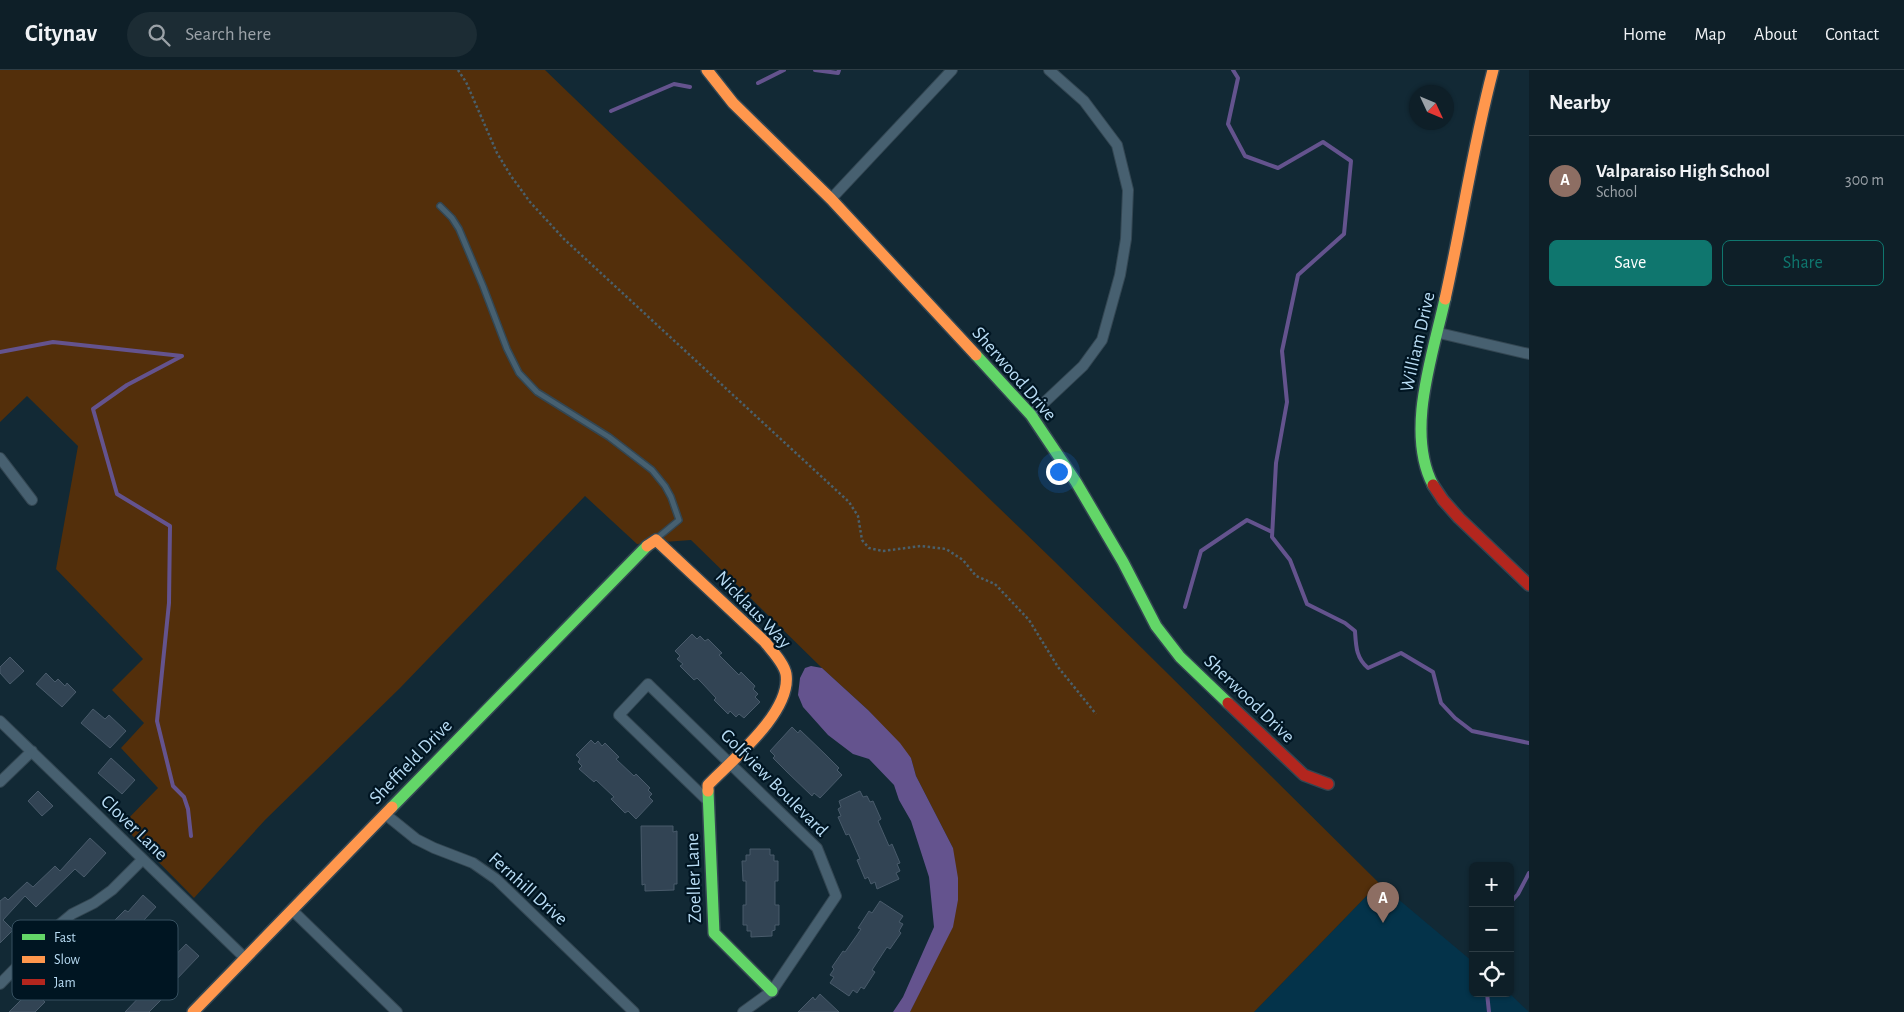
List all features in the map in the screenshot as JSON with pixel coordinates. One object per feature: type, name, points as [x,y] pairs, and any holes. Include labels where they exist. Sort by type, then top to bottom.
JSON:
[{"type":"street","name":"Sherwood Drive","points":[[707,70],[732,103],[830,199],[1031,415],[1076,482],[1123,562],[1156,626],[1180,657],[1304,775],[1328,784]]},
{"type":"street","points":[[830,199],[952,70]]},
{"type":"street","points":[[1031,415],[1084,366],[1102,340],[1120,275],[1126,240],[1128,190],[1117,146],[1084,101],[1049,70]]},
{"type":"street","name":"William Drive","points":[[1493,70],[1484,103],[1467,200],[1439,333],[1421,408],[1422,451],[1426,470],[1435,488],[1449,508],[1529,585]]},
{"type":"street","points":[[1439,333],[1529,354]]},
{"type":"street","points":[[0,458],[32,500]]},
{"type":"street","name":"Nicklaus Way","points":[[656,540],[765,642],[778,658],[786,674],[783,698],[772,719],[729,762]]},
{"type":"street","name":"Sheffield Drive","points":[[193,1012],[641,551],[656,540]]},
{"type":"street","name":"Golfview Boulevard","points":[[708,800],[619,715],[648,684],[817,848],[836,896],[772,991],[743,1012]]},
{"type":"street","name":"Clover Lane","points":[[0,721],[245,958]]},
{"type":"street","points":[[0,782],[32,751]]},
{"type":"street","name":"Zoeller Lane","points":[[729,762],[708,785],[714,933],[772,991]]},
{"type":"street","name":"Fernhill Drive","points":[[385,814],[416,838],[434,848],[473,863],[496,879],[634,1012]]},
{"type":"street","points":[[65,920],[112,890],[142,860]]},
{"type":"street","points":[[292,910],[397,1012]]},
{"type":"street","points":[[0,984],[12,972]]},
{"type":"lane","points":[[440,206],[452,218],[459,229],[507,350],[514,366],[524,379],[537,392],[627,450],[652,470],[665,486],[679,520],[656,540]]},
{"type":"path","points":[[458,70],[466,82],[502,162],[515,183],[535,207],[564,239],[849,502],[858,516],[861,536],[866,546],[883,551],[929,546],[946,549],[959,556],[967,563],[976,576],[993,583],[1030,620],[1058,667],[1096,714]]},
{"type":"shaded area","points":[[0,70],[545,70],[1054,561],[1379,883],[1254,1012],[910,1012],[927,976],[953,848],[916,776],[911,758],[868,710],[822,668],[691,540],[637,544],[585,496],[400,688],[265,820],[194,898],[122,825],[158,788],[121,748],[144,723],[112,690],[143,659],[56,569],[78,446],[27,396],[0,422]]},
{"type":"shaded area","points":[[811,666],[822,668],[868,710],[900,743],[911,758],[916,776],[953,848],[958,878],[958,900],[953,927],[910,1012],[893,1012],[903,997],[934,927],[929,877],[911,821],[899,800],[894,785],[869,759],[853,754],[828,735],[803,707],[798,695],[800,678],[805,668]]},
{"type":"shaded area","points":[[1379,883],[1469,959],[1469,997],[1513,997],[1529,1012],[1254,1012]]},
{"type":"building","points":[[692,634],[697,639],[700,636],[705,641],[708,639],[722,653],[719,655],[739,675],[741,672],[755,686],[753,689],[758,694],[755,697],[760,702],[744,718],[739,714],[736,717],[730,711],[728,714],[697,678],[694,680],[680,666],[683,664],[677,659],[680,656],[675,651]]},
{"type":"building","points":[[10,657],[24,671],[10,684],[0,673],[0,667]]},
{"type":"building","points":[[46,673],[55,682],[58,679],[65,686],[67,683],[76,692],[62,707],[36,684]]},
{"type":"building","points":[[93,709],[105,719],[109,715],[126,731],[110,748],[81,723]]},
{"type":"building","points":[[792,727],[798,733],[800,730],[839,768],[837,770],[842,775],[820,798],[814,793],[812,796],[773,758],[775,756],[770,751]]},
{"type":"building","points":[[591,740],[595,744],[598,741],[602,746],[605,743],[619,757],[616,759],[634,776],[636,774],[650,788],[648,790],[652,794],[649,797],[653,801],[636,819],[628,811],[625,813],[611,799],[614,797],[596,780],[594,782],[579,769],[582,766],[578,762],[580,759],[576,755]]},
{"type":"building","points":[[111,758],[135,780],[122,794],[98,773]]},
{"type":"building","points":[[38,791],[53,806],[42,816],[28,801]]},
{"type":"building","points":[[860,791],[863,797],[867,796],[870,802],[873,801],[881,819],[878,821],[889,846],[892,844],[900,863],[897,864],[900,871],[896,873],[899,879],[877,889],[875,882],[871,884],[868,877],[865,879],[857,860],[860,859],[849,834],[846,835],[838,817],[841,816],[838,809],[841,807],[839,801]]},
{"type":"building","points":[[641,826],[673,826],[673,832],[677,831],[677,884],[674,884],[674,890],[645,891],[645,884],[642,885]]},
{"type":"building","points":[[90,838],[106,853],[84,877],[75,869],[36,907],[25,896],[3,920],[12,931],[0,943],[0,901],[5,897],[8,900],[27,882],[33,887],[55,866],[60,871]]},
{"type":"building","points":[[750,849],[770,849],[770,855],[774,855],[774,861],[778,861],[778,881],[775,881],[775,905],[779,905],[779,925],[775,925],[772,936],[751,937],[751,931],[747,931],[747,925],[743,925],[743,905],[746,905],[746,881],[743,881],[742,861],[746,861],[746,855],[750,855]]},
{"type":"building","points":[[143,895],[156,907],[144,920],[115,920],[125,910],[128,912]]},
{"type":"building","points":[[880,901],[903,916],[899,922],[903,924],[899,931],[901,933],[890,949],[887,947],[872,970],[875,972],[864,989],[861,987],[857,993],[853,990],[849,996],[830,983],[834,977],[830,975],[834,969],[832,967],[861,929],[858,928],[869,911],[872,913]]},
{"type":"building","points":[[186,944],[199,956],[178,978],[178,952]]},
{"type":"building","points":[[820,994],[839,1012],[798,1012],[813,997],[815,1000]]},
{"type":"building","points":[[21,1000],[43,1000],[45,1002],[35,1012],[9,1012]]},
{"type":"building","points":[[136,1000],[161,1000],[149,1012],[125,1012]]},
{"type":"waterway","points":[[758,83],[784,70]]},
{"type":"waterway","points":[[815,70],[838,73],[839,70]]},
{"type":"waterway","points":[[1233,70],[1238,78],[1228,124],[1245,156],[1278,168],[1323,142],[1351,161],[1344,234],[1298,275],[1282,351],[1287,402],[1276,463],[1272,537],[1290,560],[1307,604],[1345,623],[1355,631],[1356,647],[1359,656],[1368,668],[1401,653],[1433,672],[1441,703],[1455,718],[1472,731],[1529,743]]},
{"type":"waterway","points":[[611,111],[674,84],[690,87]]},
{"type":"waterway","points":[[0,352],[53,342],[182,356],[127,385],[93,409],[117,494],[170,526],[169,603],[157,721],[173,786],[184,797],[188,809],[191,836]]},
{"type":"waterway","points":[[1185,607],[1201,551],[1247,520],[1272,532]]},
{"type":"waterway","points":[[1514,898],[1529,873]]},
{"type":"waterway","points":[[1487,997],[1489,1012]]},
{"type":"traffic: fast","points":[[1433,485],[1425,464],[1421,441],[1421,417],[1429,368],[1445,299]]},
{"type":"traffic: fast","points":[[976,355],[1031,415],[1076,482],[1123,562],[1156,626],[1180,657],[1228,703]]},
{"type":"traffic: fast","points":[[392,807],[647,546]]},
{"type":"traffic: fast","points":[[708,791],[714,933],[772,991]]},
{"type":"traffic: slow","points":[[707,70],[733,103],[831,199],[976,355]]},
{"type":"traffic: slow","points":[[1445,299],[1479,127],[1493,70]]},
{"type":"traffic: slow","points":[[647,546],[656,540],[765,642],[780,661],[786,674],[785,689],[780,704],[745,749],[708,785],[708,791]]},
{"type":"traffic: slow","points":[[193,1012],[392,807]]},
{"type":"traffic: jam","points":[[1433,485],[1459,518],[1529,585]]},
{"type":"traffic: jam","points":[[1228,703],[1304,775],[1328,784]]},
{"type":"place","name":"Valparaiso High School","points":[[1383,923]]}]
